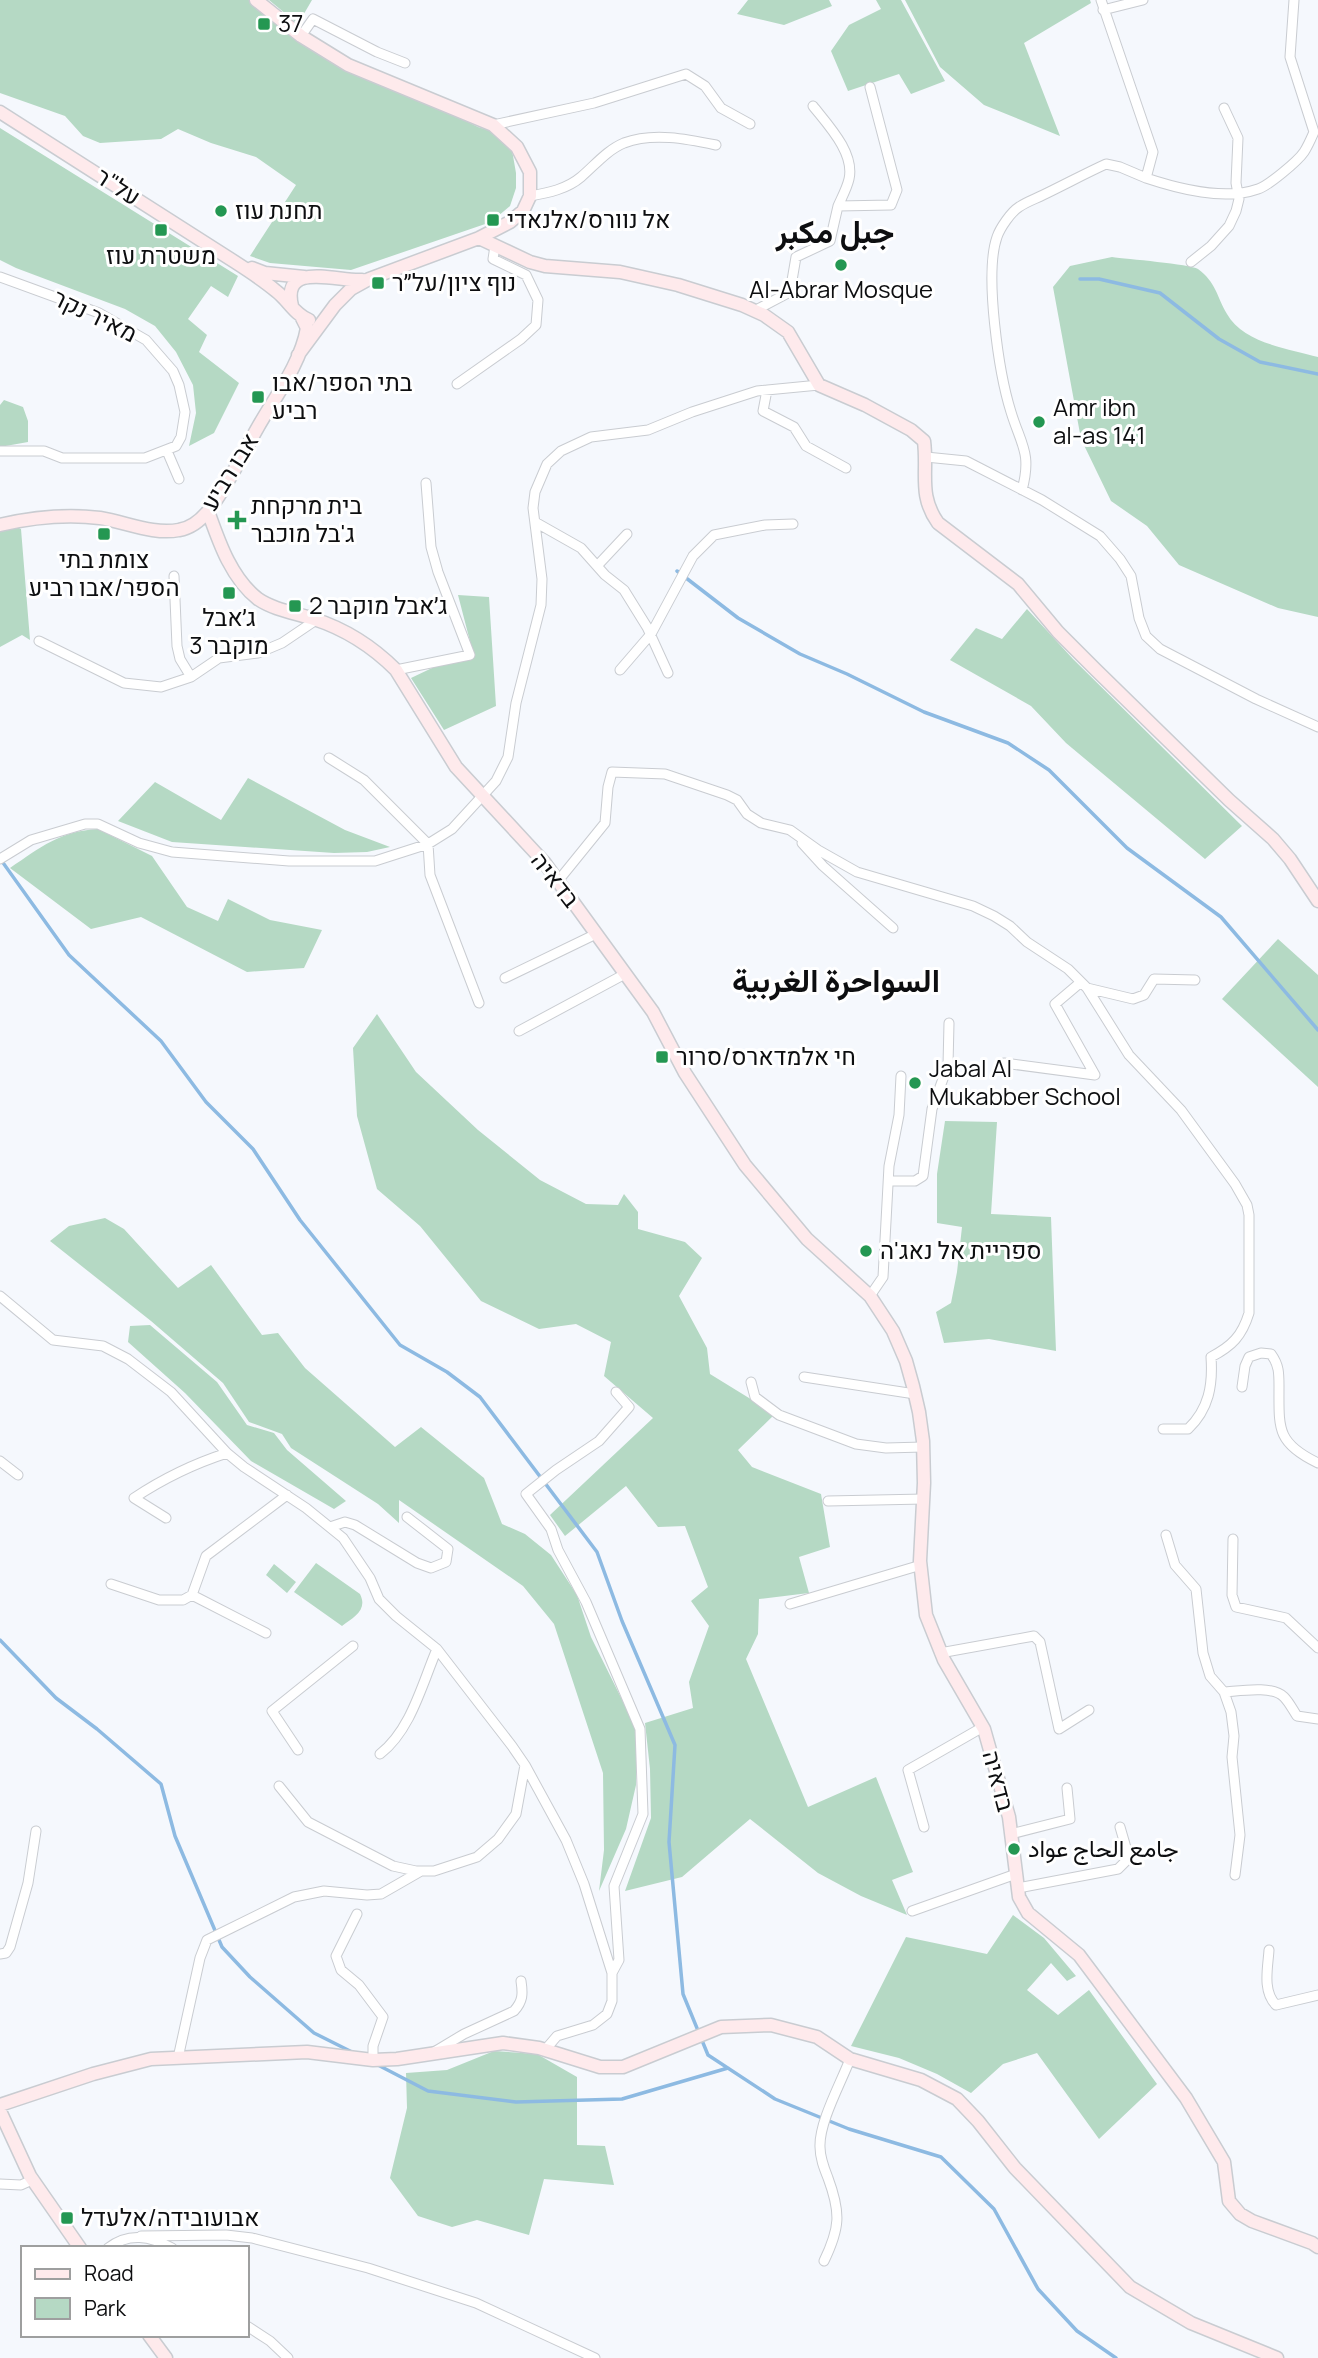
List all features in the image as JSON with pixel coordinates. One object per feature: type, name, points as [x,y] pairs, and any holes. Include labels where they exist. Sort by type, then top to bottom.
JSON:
[{"type":"street","points":[[256,0],[302,36],[348,65],[494,125],[517,147],[530,172],[530,196],[523,211],[510,222],[479,238],[369,279],[354,281],[318,275],[304,277],[291,292],[292,306],[302,318],[315,320],[331,310],[336,293],[325,278]]},
{"type":"street","points":[[1143,0],[1102,5],[1153,152],[1146,178]]},
{"type":"street","points":[[1022,489],[1027,472],[1027,458],[1020,432],[1011,413],[993,304],[991,271],[997,235],[1017,207],[1106,164],[1170,186],[1213,192],[1259,189],[1280,173],[1303,153],[1316,133],[1290,57],[1294,0]]},
{"type":"street","points":[[302,36],[313,19],[377,52],[405,63]]},
{"type":"street","points":[[494,125],[594,103],[686,74],[705,86],[721,108],[750,124]]},
{"type":"street","points":[[838,205],[891,205],[897,190],[870,87]]},
{"type":"street","points":[[754,311],[790,292],[796,257],[830,242],[838,205],[850,178],[848,158],[813,106]]},
{"type":"street","points":[[1191,262],[1211,246],[1229,226],[1236,211],[1237,138],[1224,107]]},
{"type":"street","name":"על\"ר","points":[[0,112],[235,262],[266,283],[292,306]]},
{"type":"street","points":[[530,196],[553,192],[579,180],[598,161],[624,144],[653,138],[683,138],[716,145]]},
{"type":"street","points":[[479,238],[530,262],[545,266],[620,272],[678,285],[754,311],[788,332],[819,385]]},
{"type":"street","points":[[457,384],[521,339],[536,325],[538,300],[526,275],[493,259],[495,246]]},
{"type":"street","name":"על\"ר","points":[[235,262],[265,272],[304,277]]},
{"type":"street","name":"מאיר נקר","points":[[0,277],[99,313],[124,326],[155,350],[173,371],[179,384],[185,412],[181,437],[176,446],[167,451]]},
{"type":"street","name":"אבו רביע","points":[[0,525],[55,516],[100,518],[153,530],[188,528],[208,511],[298,355],[331,310],[351,289],[369,279]]},
{"type":"street","name":"אבו רביע","points":[[298,355],[307,328],[302,318]]},
{"type":"street","points":[[0,859],[39,836],[85,824],[98,824],[138,843],[173,852],[289,861],[374,861],[428,844],[452,829],[496,781],[508,757],[516,703],[541,605],[542,579],[533,508],[535,492],[547,464],[574,443],[591,437],[648,430],[692,412],[767,390],[819,385],[865,405],[911,430],[924,442],[924,496],[938,523],[1018,584],[1058,632],[1113,688],[1273,839],[1318,901]]},
{"type":"street","points":[[767,390],[763,411],[794,428],[806,446],[846,468]]},
{"type":"street","points":[[0,451],[44,451],[62,458],[145,458],[167,451],[179,479]]},
{"type":"street","points":[[926,457],[966,461],[1022,489],[1100,536],[1121,559],[1131,576],[1139,618],[1146,636],[1160,649],[1256,699],[1318,727]]},
{"type":"street","points":[[396,670],[470,656],[435,560],[426,483]]},
{"type":"street","name":"בדאיה","points":[[208,511],[221,547],[234,570],[256,597],[267,605],[338,628],[362,642],[396,670],[456,767],[544,862],[653,1012],[685,1073],[745,1165],[807,1239],[870,1296],[893,1331],[906,1361],[919,1412],[923,1447],[921,1565],[926,1615],[940,1653],[983,1727],[997,1770],[1011,1833],[1019,1898],[1028,1913],[1079,1955],[1186,2098],[1224,2162],[1229,2201],[1240,2214],[1318,2247]]},
{"type":"street","points":[[535,522],[581,548],[605,575],[624,590],[651,635],[668,673]]},
{"type":"street","points":[[620,670],[651,635],[693,556],[714,535],[765,525],[793,524]]},
{"type":"street","points":[[597,566],[627,534]]},
{"type":"street","points":[[174,576],[177,646],[180,659],[191,677]]},
{"type":"street","points":[[39,641],[124,683],[162,687],[191,677],[219,658],[246,656],[282,643],[316,620]]},
{"type":"street","points":[[329,758],[364,780],[428,844],[430,875],[479,1003]]},
{"type":"street","points":[[558,881],[605,823],[609,775],[612,772],[665,774],[737,800],[747,814],[761,823],[790,830],[857,872],[974,906],[993,916],[1068,969],[1084,985],[1129,1055],[1181,1110],[1235,1184],[1247,1205],[1248,1313],[1244,1329],[1228,1348],[1211,1357],[1212,1377],[1207,1403],[1199,1418],[1188,1429],[1163,1429]]},
{"type":"street","points":[[790,830],[823,866],[893,928]]},
{"type":"street","points":[[505,978],[596,934]]},
{"type":"street","points":[[519,1031],[625,974]]},
{"type":"street","points":[[1004,1063],[1095,1075],[1055,1004],[1084,985],[1133,999],[1144,995],[1154,979],[1195,980]]},
{"type":"street","points":[[889,1181],[915,1181],[923,1176],[932,1109],[948,1065],[949,1023]]},
{"type":"street","points":[[870,1296],[883,1277],[889,1166],[899,1115],[901,1076]]},
{"type":"street","points":[[0,1296],[53,1340],[103,1346],[128,1359],[171,1392],[227,1453],[343,1538],[358,1558],[379,1599],[438,1649],[525,1765],[566,1840],[580,1873],[612,1973],[612,2001],[607,2014],[593,2025],[557,2036],[545,2050]]},
{"type":"street","points":[[1242,1387],[1249,1357],[1261,1353],[1271,1354],[1278,1363],[1280,1423],[1284,1438],[1294,1450],[1318,1463]]},
{"type":"street","points":[[804,1377],[915,1394]]},
{"type":"street","points":[[751,1382],[755,1397],[779,1415],[856,1444],[886,1448],[923,1447]]},
{"type":"street","points":[[612,1973],[619,1960],[614,1886],[643,1814],[640,1729],[586,1602],[558,1550],[551,1529],[526,1494],[555,1470],[598,1441],[629,1407],[616,1392]]},
{"type":"street","points":[[166,1518],[134,1498],[162,1480],[197,1463],[227,1453]]},
{"type":"street","points":[[0,1461],[18,1475]]},
{"type":"street","points":[[111,1584],[159,1600],[183,1600],[192,1595],[206,1556],[287,1495]]},
{"type":"street","points":[[828,1500],[923,1499]]},
{"type":"street","points":[[330,1527],[345,1522],[355,1525],[417,1563],[431,1568],[446,1562],[448,1549],[407,1517]]},
{"type":"street","points":[[1166,1535],[1175,1565],[1196,1589],[1203,1653],[1210,1676],[1224,1692],[1231,1712],[1234,1736],[1233,1779],[1240,1835],[1235,1875]]},
{"type":"street","points":[[1233,1539],[1232,1595],[1236,1607],[1286,1618],[1318,1648]]},
{"type":"street","points":[[790,1604],[921,1565]]},
{"type":"street","points":[[192,1595],[266,1633]]},
{"type":"street","points":[[940,1653],[1034,1636],[1040,1642],[1059,1729],[1089,1710]]},
{"type":"street","points":[[298,1749],[272,1711],[353,1646]]},
{"type":"street","points":[[380,1754],[394,1744],[406,1723],[438,1649]]},
{"type":"street","points":[[1224,1692],[1256,1689],[1275,1692],[1284,1696],[1297,1716],[1318,1719]]},
{"type":"street","points":[[925,1827],[908,1770],[983,1727]]},
{"type":"street","points":[[279,1786],[308,1822],[393,1866],[421,1871],[443,1868],[477,1857],[498,1839],[516,1814],[525,1765]]},
{"type":"street","points":[[1011,1833],[1070,1819],[1067,1788]]},
{"type":"street","points":[[1018,1888],[1118,1869],[1129,1858],[1120,1828]]},
{"type":"street","points":[[0,1954],[6,1953],[10,1947],[28,1883],[36,1831]]},
{"type":"street","points":[[178,2058],[200,1958],[207,1940],[294,1897],[324,1891],[381,1894],[421,1871]]},
{"type":"street","points":[[912,1911],[1016,1874]]},
{"type":"street","points":[[357,1914],[336,1956],[341,1970],[359,1985],[383,2017],[373,2046],[373,2060]]},
{"type":"street","points":[[1269,1950],[1267,1990],[1276,2005],[1318,1995]]},
{"type":"street","points":[[430,2054],[464,2034],[514,2011],[523,1994],[521,1981]]},
{"type":"street","points":[[0,2105],[93,2074],[151,2059],[306,2052],[373,2060],[397,2059],[503,2043],[545,2050],[600,2067],[623,2067],[721,2028],[771,2025],[817,2037],[850,2059],[921,2080],[957,2099],[1015,2168],[1129,2287],[1191,2323],[1277,2358]]},
{"type":"street","points":[[824,2261],[834,2240],[838,2222],[835,2197],[822,2161],[820,2145],[824,2127],[850,2059]]},
{"type":"street","points":[[0,2111],[32,2180],[79,2246]]},
{"type":"street","points":[[0,2184],[21,2185],[32,2180]]},
{"type":"street","points":[[112,2246],[128,2237],[141,2236],[226,2235],[252,2238],[368,2268],[476,2303],[595,2358]]},
{"type":"street","points":[[141,2236],[167,2246]]},
{"type":"street","points":[[248,2327],[270,2341],[288,2358]]},
{"type":"street","points":[[150,2337],[166,2358]]},
{"type":"green space","points":[[0,0],[250,0],[277,23],[505,140],[512,150],[516,173],[516,188],[510,206],[491,222],[351,270],[270,263],[250,256],[296,185],[256,157],[178,129],[161,139],[100,143],[83,136],[65,116],[0,93]]},
{"type":"green space","points":[[269,0],[312,0],[298,24]]},
{"type":"green space","points":[[748,0],[829,0],[832,6],[784,25],[737,14]]},
{"type":"green space","points":[[876,0],[901,0],[945,81],[911,94],[899,74],[848,91],[831,51],[849,25],[881,9]]},
{"type":"green space","points":[[905,0],[1090,0],[1091,3],[1024,43],[1060,136],[984,105],[940,67]]},
{"type":"green space","points":[[0,128],[238,276],[228,297],[211,286],[188,319],[207,335],[199,352],[239,383],[214,433],[189,446],[196,413],[193,385],[176,352],[155,326],[125,309],[0,260]]},
{"type":"green space","points":[[1112,257],[1198,269],[1212,284],[1234,324],[1244,332],[1281,348],[1318,357],[1318,617],[1278,608],[1179,565],[1147,526],[1111,501],[1081,439],[1053,287],[1070,266]]},
{"type":"green space","points":[[4,400],[23,407],[28,421],[28,442],[0,447],[0,405]]},
{"type":"green space","points":[[15,526],[21,529],[30,640],[22,635],[0,647],[0,531]]},
{"type":"green space","points":[[458,595],[489,597],[496,706],[444,730],[411,678],[472,649]]},
{"type":"green space","points":[[1027,609],[1073,659],[1242,826],[1205,859],[1066,743],[1031,706],[950,660],[976,628],[1002,639]]},
{"type":"green space","points":[[248,778],[345,830],[390,847],[367,852],[334,853],[172,842],[118,821],[155,782],[221,820]]},
{"type":"green space","points":[[98,829],[152,856],[187,907],[218,921],[228,899],[270,920],[322,930],[304,968],[247,972],[141,917],[91,929],[10,868],[41,847],[62,837]]},
{"type":"green space","points":[[1278,939],[1318,975],[1318,1087],[1222,999]]},
{"type":"green space","points":[[377,1014],[416,1072],[478,1130],[540,1180],[586,1204],[618,1205],[624,1194],[638,1212],[638,1229],[685,1242],[702,1258],[679,1296],[707,1348],[710,1374],[775,1414],[738,1450],[752,1467],[821,1494],[830,1547],[799,1557],[809,1593],[759,1599],[758,1634],[746,1659],[808,1807],[876,1777],[913,1872],[892,1880],[907,1915],[861,1896],[818,1873],[750,1819],[682,1877],[625,1891],[651,1818],[645,1723],[693,1708],[689,1682],[709,1626],[691,1601],[708,1587],[685,1526],[658,1527],[626,1486],[565,1536],[550,1515],[653,1418],[604,1376],[611,1342],[576,1324],[539,1329],[481,1301],[420,1226],[377,1189],[357,1116],[353,1048]]},
{"type":"green space","points":[[945,1121],[997,1122],[991,1214],[1051,1217],[1056,1351],[989,1339],[944,1343],[936,1312],[951,1303],[962,1227],[937,1223],[937,1174]]},
{"type":"green space","points":[[105,1218],[124,1229],[178,1288],[211,1265],[262,1335],[278,1333],[305,1368],[395,1447],[421,1427],[484,1478],[502,1524],[525,1534],[551,1555],[577,1595],[591,1637],[637,1730],[636,1785],[626,1829],[599,1891],[604,1850],[603,1773],[554,1624],[523,1586],[399,1500],[399,1523],[378,1504],[291,1448],[282,1434],[249,1422],[223,1383],[151,1321],[50,1241],[69,1226]]},
{"type":"green space","points":[[150,1325],[217,1382],[247,1425],[274,1433],[287,1450],[346,1501],[334,1509],[251,1461],[185,1393],[128,1342],[130,1326]]},
{"type":"green space","points":[[316,1563],[360,1594],[361,1609],[342,1626],[294,1592]]},
{"type":"green space","points":[[274,1564],[296,1582],[287,1593],[266,1575]]},
{"type":"green space","points":[[1013,1915],[1044,1938],[1076,1976],[1067,1981],[1051,1963],[1027,1990],[1058,2015],[1089,1990],[1157,2084],[1099,2139],[1037,2053],[1003,2064],[971,2093],[937,2074],[899,2058],[851,2046],[906,1937],[987,1954]]},
{"type":"green space","points":[[494,2051],[537,2054],[577,2077],[577,2145],[605,2146],[614,2185],[544,2179],[529,2235],[477,2220],[452,2227],[418,2216],[390,2178],[407,2108],[406,2073],[447,2070]]},
{"type":"waterway","points":[[1080,279],[1099,279],[1160,293],[1219,339],[1260,362],[1318,374]]},
{"type":"waterway","points":[[677,571],[738,618],[800,654],[924,712],[1008,743],[1049,770],[1127,848],[1221,917],[1318,1030]]},
{"type":"waterway","points":[[1,860],[69,955],[161,1041],[206,1102],[253,1149],[300,1220],[400,1345],[447,1372],[480,1397],[597,1552],[622,1621],[675,1745],[669,1842],[683,1994],[708,2055],[775,2099],[849,2129],[941,2157],[994,2209],[1038,2289],[1077,2331],[1116,2358]]},
{"type":"waterway","points":[[0,1640],[56,1698],[161,1784],[175,1836],[222,1947],[250,1977],[314,2033],[354,2053]]},
{"type":"waterway","points":[[376,2064],[428,2091],[516,2102],[622,2099],[728,2068]]},
{"type":"place","name":"37","points":[[264,24]]},
{"type":"place","name":"תחנת עוז","points":[[221,211]]},
{"type":"place","name":"אל נוורס/אלנאדי","points":[[493,220]]},
{"type":"place","name":"משטרת עוז","points":[[161,230]]},
{"type":"place","name":"Al-Abrar Mosque","points":[[841,265]]},
{"type":"place","name":"נוף ציון/על״ר","points":[[378,283]]},
{"type":"place","name":"בתי הספר/אבו רביע","points":[[258,397]]},
{"type":"place","name":"Amr ibn al-as 141","points":[[1039,422]]},
{"type":"place","name":"בית מרקחת ג'בל מוכבר","points":[[237,520]]},
{"type":"place","name":"צומת בתי הספר/אבו רביע","points":[[104,534]]},
{"type":"place","name":"ג׳אבל מוקבר 3","points":[[229,593]]},
{"type":"place","name":"ג׳אבל מוקבר 2","points":[[295,606]]},
{"type":"place","name":"חי אלמדארס/סרור","points":[[662,1057]]},
{"type":"place","name":"Jabal Al Mukabber School","points":[[915,1083]]},
{"type":"place","name":"ספריית אל נאג'ה","points":[[866,1251]]},
{"type":"place","name":"جامع الحاج عواد","points":[[1014,1849]]},
{"type":"place","name":"אבועובידה/אלעדל","points":[[67,2218]]},
{"type":"district","name":"جبل مكبر","points":[[835,232]]},
{"type":"district","name":"السواحرة الغربية","points":[[836,981]]}]
